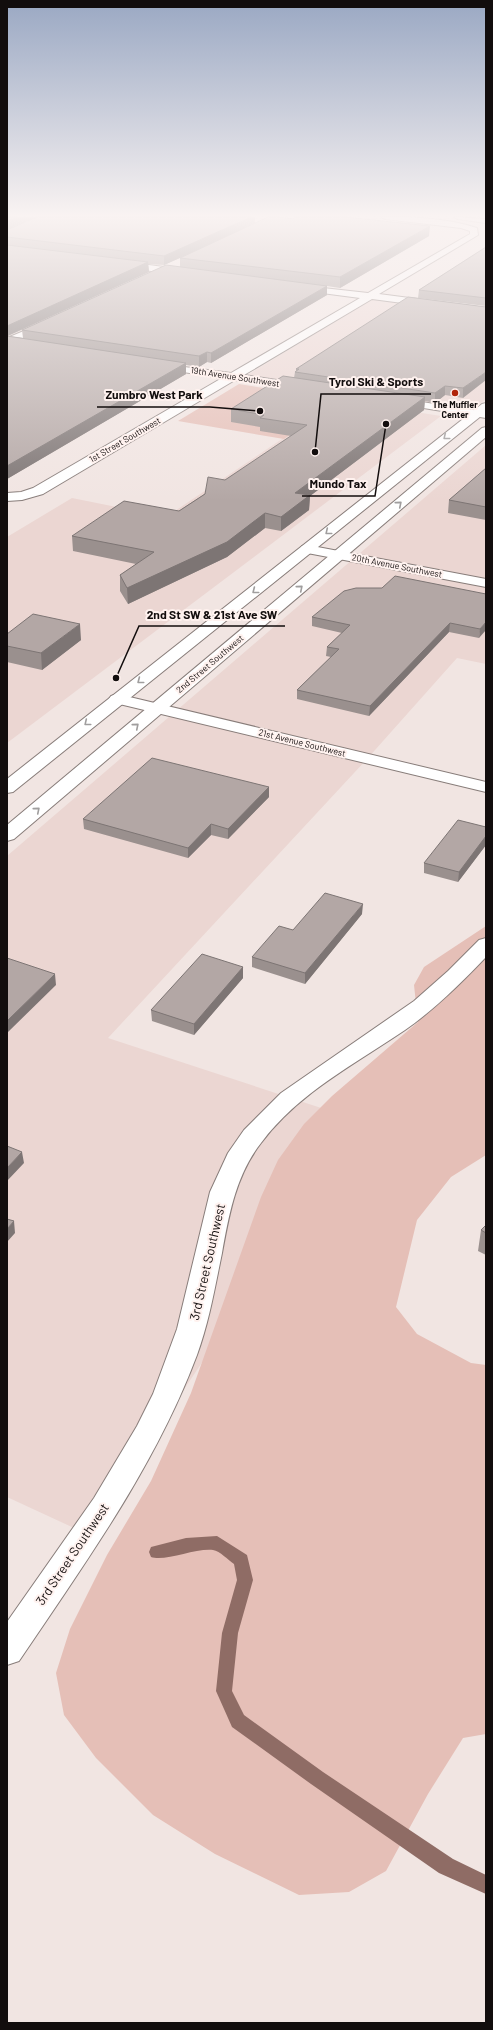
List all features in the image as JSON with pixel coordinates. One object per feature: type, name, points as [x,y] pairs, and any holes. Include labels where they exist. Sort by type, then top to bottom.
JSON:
[{"type":"main road","name":"1st Street Southwest","points":[[7,497],[22,496],[38,491],[343,312]]},
{"type":"main road","points":[[7,342],[57,319]]},
{"type":"main road","points":[[7,342],[23,345]]},
{"type":"main road","name":"19th Avenue Southwest","points":[[148,364],[312,388]]},
{"type":"main road","points":[[382,399],[483,411]]},
{"type":"main road","points":[[7,788],[483,411]]},
{"type":"main road","name":"2nd Street Southwest","points":[[7,835],[486,431]]},
{"type":"main road","name":"20th Avenue Southwest","points":[[307,549],[486,583]]},
{"type":"main road","name":"21st Avenue Southwest","points":[[118,699],[486,787]]},
{"type":"main road","name":"3rd Street Southwest","points":[[7,1650],[111,1497],[141,1445],[166,1394],[182,1356],[196,1314],[217,1210],[226,1183],[237,1160],[256,1133],[297,1091],[414,1012],[438,993],[486,944]]},
{"type":"shaded area","points":[[351,312],[486,313],[486,399],[473,410],[246,376]]},
{"type":"shaded area","points":[[239,384],[340,400],[284,439],[178,421]]},
{"type":"shaded area","points":[[340,400],[441,416],[7,743],[7,537],[72,498],[166,517]]},
{"type":"shaded area","points":[[486,445],[486,664],[457,658],[367,759],[108,1038],[370,1124],[201,1364],[87,1534],[7,1497],[7,856]]},
{"type":"shaded area","points":[[486,926],[486,1155],[451,1177],[417,1220],[396,1307],[417,1334],[471,1363],[486,1365],[486,1734],[463,1738],[428,1794],[386,1871],[349,1892],[299,1895],[215,1854],[153,1815],[96,1758],[64,1715],[56,1673],[70,1629],[107,1555],[151,1481],[191,1393],[261,1197],[278,1160],[304,1124],[332,1096],[418,1022],[414,985],[424,967]]},
{"type":"building","points":[[7,312],[38,312],[7,326]]},
{"type":"building","points":[[62,312],[282,312],[211,353],[207,352],[199,356],[22,330]]},
{"type":"building","points":[[385,312],[486,312],[486,372],[463,388],[445,386],[435,393],[295,372],[299,369],[296,369]]},
{"type":"building","points":[[7,336],[186,363],[7,466]]},
{"type":"building","points":[[283,376],[425,397],[295,493],[310,495],[281,517],[265,513],[227,542],[127,588],[120,575],[154,552],[72,536],[124,501],[179,511],[205,494],[208,477],[225,480],[307,425],[260,418],[264,415],[231,409]]},
{"type":"building","points":[[486,468],[486,507],[449,500]]},
{"type":"building","points":[[395,576],[486,594],[486,622],[480,629],[450,623],[370,706],[297,690],[339,649],[327,647],[350,625],[312,617],[344,591],[356,588],[382,588]]},
{"type":"building","points":[[33,614],[80,624],[41,653],[7,646],[7,634]]},
{"type":"building","points":[[152,758],[269,787],[228,829],[211,824],[188,848],[83,819]]},
{"type":"building","points":[[458,820],[486,827],[486,836],[459,872],[424,863]]},
{"type":"building","points":[[325,893],[363,904],[305,973],[252,957],[279,926],[293,930]]},
{"type":"building","points":[[202,954],[243,967],[194,1024],[151,1010]]},
{"type":"building","points":[[7,958],[55,974],[7,1021]]},
{"type":"building","points":[[7,1146],[22,1152],[7,1168]]},
{"type":"building","points":[[7,1219],[14,1221],[7,1229]]},
{"type":"building","points":[[486,1225],[486,1233],[481,1230]]},
{"type":"waterway","points":[[157,1552],[186,1545],[217,1543],[241,1560],[245,1580],[230,1633],[224,1691],[238,1721],[317,1778],[446,1866],[486,1885]]},
{"type":"place","name":"The Muffler Center","points":[[455,393]]},
{"type":"place","name":"Zumbro West Park","points":[[260,411]]},
{"type":"place","name":"Mundo Tax","points":[[386,424]]},
{"type":"place","name":"Tyrol Ski & Sports","points":[[315,452]]},
{"type":"place","name":"2nd St SW & 21st Ave SW","points":[[116,678]]}]
